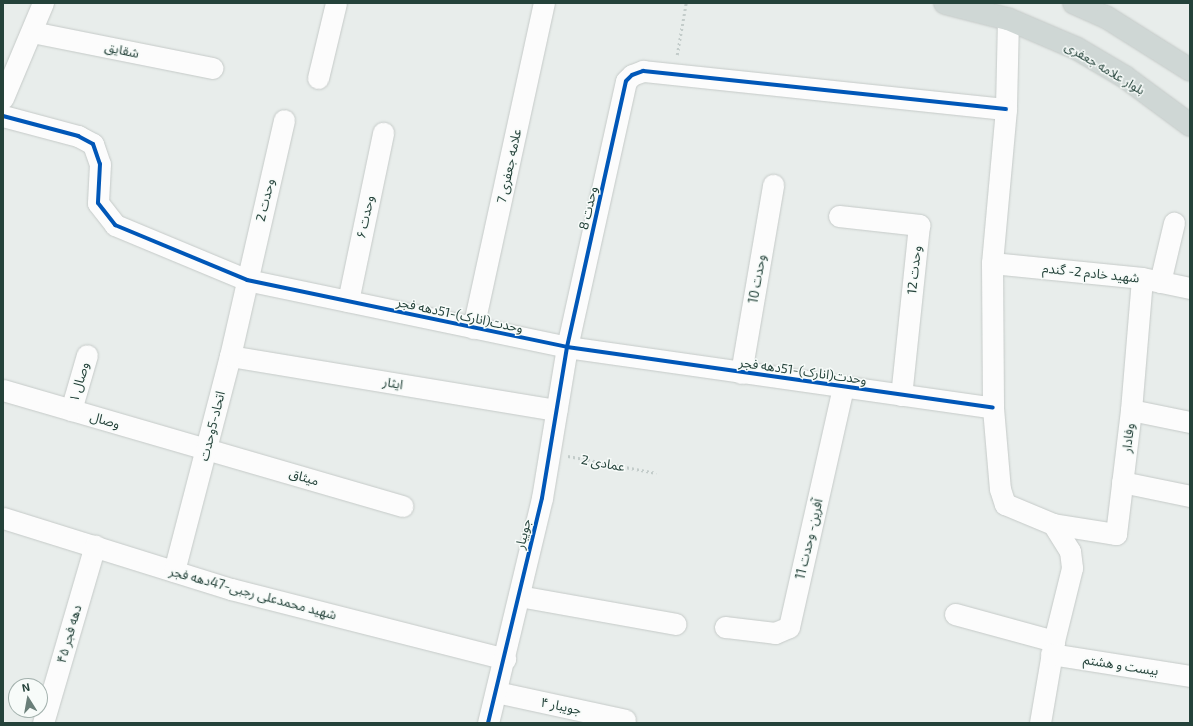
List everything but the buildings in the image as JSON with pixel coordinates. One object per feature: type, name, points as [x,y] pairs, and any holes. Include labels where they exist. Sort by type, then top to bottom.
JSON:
[{"type":"main road","name":"بلوار علامه جعفری","points":[[945,3],[1008,19],[1076,48],[1125,77],[1190,125]]},
{"type":"main road","points":[[1074,3],[1106,17],[1190,70]]},
{"type":"street","points":[[3,98],[43,3]]},
{"type":"street","points":[[318,78],[336,3]]},
{"type":"street","name":"علامه جعفری 7","points":[[473,328],[544,3]]},
{"type":"street","points":[[1008,19],[1006,109],[992,263],[993,408],[1000,489],[1005,504],[1053,524],[1070,551],[1072,568],[1052,647],[1040,723]]},
{"type":"street","name":"شقایق","points":[[32,32],[212,68]]},
{"type":"street","name":"وحدت 8","points":[[567,347],[626,81],[632,75],[643,72],[674,75]]},
{"type":"street","points":[[674,75],[1006,109]]},
{"type":"street","name":"وحدت(انارک)-51دهه فجر","points":[[3,116],[78,136],[93,144],[100,164],[98,203],[115,225],[247,280],[567,347],[843,388],[993,408]]},
{"type":"street","name":"وحدت 2","points":[[247,280],[284,120]]},
{"type":"street","name":"وحدت ۶","points":[[348,301],[383,133]]},
{"type":"street","name":"وحدت 10","points":[[740,372],[773,185]]},
{"type":"street","name":"وحدت 12","points":[[839,216],[919,225],[901,395]]},
{"type":"street","name":"وفادار","points":[[1053,524],[1116,534],[1131,410],[1151,280],[1174,223]]},
{"type":"street","name":"شهید خادم 2- گندم","points":[[992,263],[1151,280],[1190,288]]},
{"type":"street","name":"اتحاد-5وحدت","points":[[174,572],[207,449],[247,280]]},
{"type":"street","name":"جویبار","points":[[488,723],[505,659],[550,453],[567,347]]},
{"type":"street","name":"وصال ۱","points":[[71,410],[87,355]]},
{"type":"street","name":"ایثار","points":[[230,356],[557,410]]},
{"type":"street","name":"آفرین- وحدت 11","points":[[725,627],[775,633],[789,627],[843,388]]},
{"type":"street","name":"وصال","points":[[3,390],[207,449]]},
{"type":"street","points":[[1131,410],[1190,422]]},
{"type":"street","name":"میثاق","points":[[207,449],[402,506]]},
{"type":"street","points":[[1122,482],[1190,496]]},
{"type":"street","name":"شهید محمدعلی رجبی-47دهه فجر","points":[[3,518],[95,545],[174,572],[231,589],[505,659]]},
{"type":"street","name":"دهه فجر ۴۵","points":[[43,723],[95,545]]},
{"type":"street","points":[[519,596],[676,624]]},
{"type":"street","name":"بیست و هشتم","points":[[955,614],[1052,647],[1190,676]]},
{"type":"street","name":"جویبار ۴","points":[[496,692],[625,720]]},
{"type":"path","points":[[674,75],[686,3]]},
{"type":"cycle path","points":[[488,723],[542,498],[567,347],[626,81],[632,75],[643,71],[1006,109]]},
{"type":"cycle path","points":[[3,116],[78,136],[93,144],[100,164],[98,203],[115,225],[247,280],[567,347],[993,408]]}]
